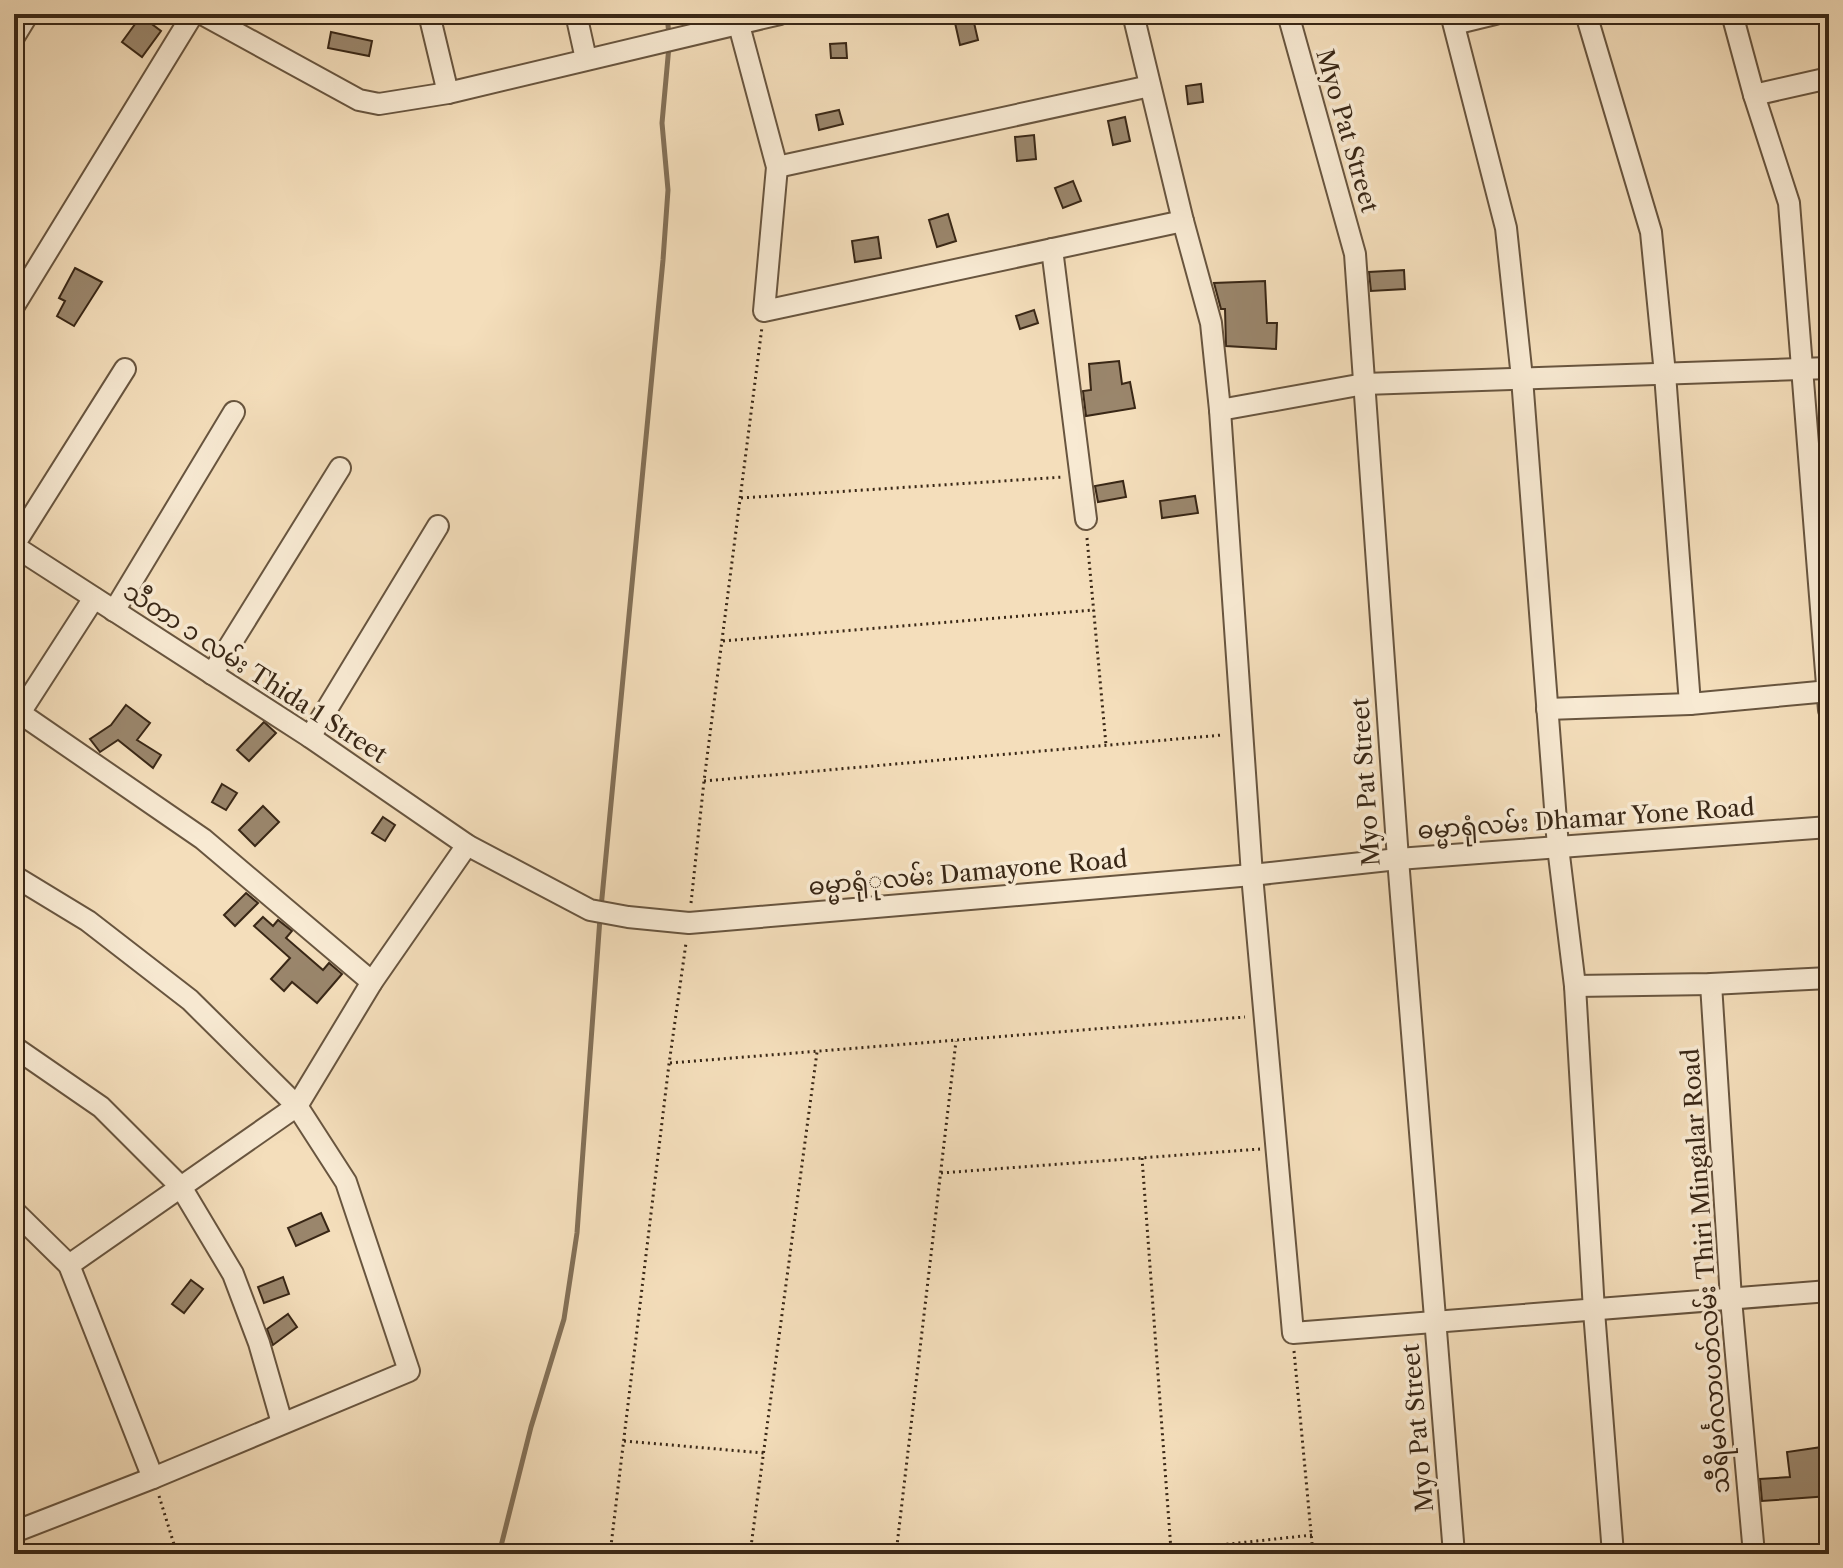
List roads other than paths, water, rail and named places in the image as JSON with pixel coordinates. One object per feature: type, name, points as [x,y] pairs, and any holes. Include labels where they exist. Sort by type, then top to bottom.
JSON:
[{"type":"street","points":[[14,37],[28,14]]},
{"type":"street","points":[[14,306],[193,14]]},
{"type":"street","points":[[202,14],[359,100],[379,104],[448,93],[687,35],[737,18],[780,14]]},
{"type":"street","points":[[429,14],[448,93]]},
{"type":"street","points":[[576,14],[586,59]]},
{"type":"street","points":[[1133,14],[1211,323],[1220,410],[1252,875],[1293,1333],[1829,1291]]},
{"type":"street","name":"Myo Pat Street","points":[[1288,14],[1355,254],[1398,859],[1454,1554]]},
{"type":"street","points":[[1495,14],[1452,19],[1506,228],[1522,378],[1558,847],[1575,986],[1594,1311],[1613,1554]]},
{"type":"street","points":[[1586,14],[1651,232],[1690,704]]},
{"type":"street","points":[[1732,14],[1789,203],[1829,710]]},
{"type":"street","points":[[737,18],[777,167],[764,311],[1183,221]]},
{"type":"street","points":[[1754,95],[1829,78]]},
{"type":"street","points":[[777,167],[1150,86]]},
{"type":"street","points":[[1052,249],[1086,519]]},
{"type":"street","points":[[1220,410],[1364,384],[1829,368]]},
{"type":"street","points":[[14,546],[125,369]]},
{"type":"street","points":[[114,611],[234,412]]},
{"type":"street","points":[[212,674],[340,468]]},
{"type":"street","points":[[310,737],[438,526]]},
{"type":"street","name":"သီတာ ၁ လမ်း Thida 1 Street","points":[[14,546],[310,737],[467,845],[600,912]]},
{"type":"street","points":[[94,598],[16,715],[203,839],[372,982]]},
{"type":"street","points":[[1547,709],[1690,704],[1829,691]]},
{"type":"street","name":"ဓမ္မာရုံလမ်း Dhamar Yone Road","points":[[1252,875],[1398,859],[1829,827]]},
{"type":"street","points":[[69,1265],[297,1106],[372,982],[467,845]]},
{"type":"street","name":"ဓမ္မာရုံုလမ်း Damayone Road","points":[[600,912],[689,923],[1252,875]]},
{"type":"street","points":[[14,876],[88,921],[190,1000],[297,1106],[346,1182],[409,1371],[153,1478],[14,1532]]},
{"type":"street","points":[[1575,986],[1829,978]]},
{"type":"street","name":"သီရိမင်္ဂလာပတ်လမ်း Thiri Mingalar Road","points":[[1711,984],[1731,1299],[1754,1554]]},
{"type":"street","points":[[14,1047],[101,1107],[181,1187],[233,1274],[259,1343],[282,1423]]},
{"type":"street","points":[[14,1211],[69,1265],[153,1478]]},
{"type":"waterway","points":[[667,14],[669,36]]},
{"type":"waterway","points":[[601,908],[663,260],[668,190],[662,123],[669,46]]},
{"type":"waterway","points":[[499,1554],[531,1427],[564,1319],[577,1233],[600,918]]}]
